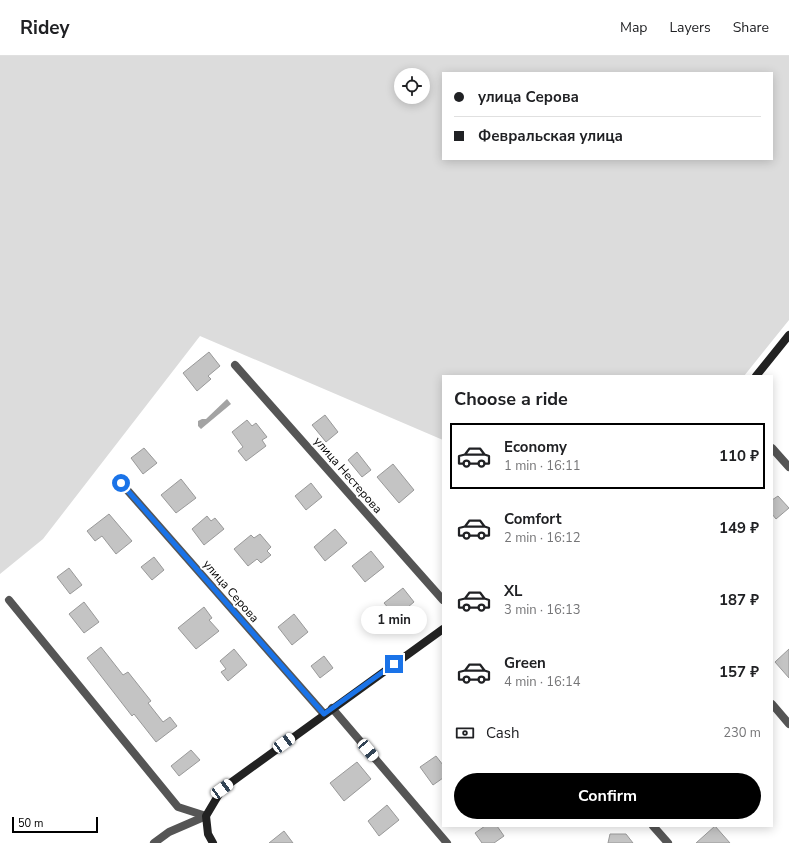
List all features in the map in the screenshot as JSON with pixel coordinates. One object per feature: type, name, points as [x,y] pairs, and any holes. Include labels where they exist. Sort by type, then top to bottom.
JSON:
[{"type":"main road","points":[[757,375],[789,335]]},
{"type":"main road","points":[[213,843],[208,834],[206,816],[222,789],[442,630]]},
{"type":"street","name":"улица Нестерова","points":[[236,365],[442,599]]},
{"type":"street","points":[[773,449],[789,467]]},
{"type":"street","name":"улица Серова","points":[[121,483],[324,714]]},
{"type":"street","points":[[9,600],[178,806],[206,816]]},
{"type":"street","points":[[773,705],[789,724]]},
{"type":"street","points":[[332,708],[447,843]]},
{"type":"street","points":[[154,843],[169,832],[206,816]]},
{"type":"street","points":[[655,827],[668,843]]},
{"type":"shaded area","points":[[0,56],[789,56],[789,320],[745,375],[442,375],[442,440],[200,336],[43,539],[0,574]]},
{"type":"shaded area","points":[[227,399],[231,404],[201,429],[198,426],[198,421],[206,419]]},
{"type":"building","points":[[209,352],[220,366],[208,376],[211,379],[197,391],[183,373]]},
{"type":"building","points":[[325,415],[338,432],[326,442],[312,425]]},
{"type":"building","points":[[247,420],[252,426],[256,423],[267,437],[262,440],[266,446],[246,461],[238,451],[243,447],[232,432]]},
{"type":"building","points":[[144,448],[157,463],[143,474],[131,458]]},
{"type":"building","points":[[357,452],[371,470],[362,477],[348,460]]},
{"type":"building","points":[[393,464],[414,490],[399,503],[377,477]]},
{"type":"building","points":[[181,479],[196,498],[176,513],[161,495]]},
{"type":"building","points":[[311,483],[322,497],[306,510],[295,496]]},
{"type":"building","points":[[778,496],[789,508],[776,519],[773,515],[773,499]]},
{"type":"building","points":[[109,514],[132,541],[116,554],[102,536],[95,541],[87,531]]},
{"type":"building","points":[[207,516],[211,521],[215,518],[224,529],[204,545],[192,529]]},
{"type":"building","points":[[335,529],[347,543],[325,561],[314,547]]},
{"type":"building","points":[[260,534],[271,547],[267,551],[271,555],[261,563],[257,559],[248,566],[234,549],[251,535],[254,538]]},
{"type":"building","points":[[371,551],[384,567],[365,582],[352,566]]},
{"type":"building","points":[[154,557],[164,570],[152,580],[141,567]]},
{"type":"building","points":[[69,568],[82,585],[70,594],[57,577]]},
{"type":"building","points":[[403,588],[414,602],[396,617],[384,603]]},
{"type":"building","points":[[84,602],[99,622],[84,633],[69,614]]},
{"type":"building","points":[[204,607],[212,618],[209,620],[219,631],[196,649],[178,628]]},
{"type":"building","points":[[294,614],[308,632],[292,645],[278,627]]},
{"type":"building","points":[[101,647],[123,675],[128,672],[151,701],[148,703],[163,722],[170,717],[177,726],[156,742],[134,714],[132,716],[87,658]]},
{"type":"building","points":[[234,649],[247,665],[228,681],[221,672],[226,669],[220,661]]},
{"type":"building","points":[[789,649],[789,678],[775,662]]},
{"type":"building","points":[[324,656],[333,668],[320,678],[311,666]]},
{"type":"building","points":[[191,750],[200,760],[179,776],[171,766]]},
{"type":"building","points":[[436,756],[442,764],[442,779],[433,785],[420,767]]},
{"type":"building","points":[[357,762],[371,779],[344,801],[330,783]]},
{"type":"building","points":[[387,805],[399,820],[379,836],[368,821]]},
{"type":"building","points":[[484,827],[498,827],[504,836],[494,843],[482,843],[475,833]]},
{"type":"building","points":[[714,827],[716,827],[730,843],[696,843]]},
{"type":"building","points":[[284,831],[293,843],[269,843]]},
{"type":"building","points":[[610,834],[626,834],[633,843],[608,843]]},
{"type":"route","points":[[121,483],[324,714],[394,664]]}]
